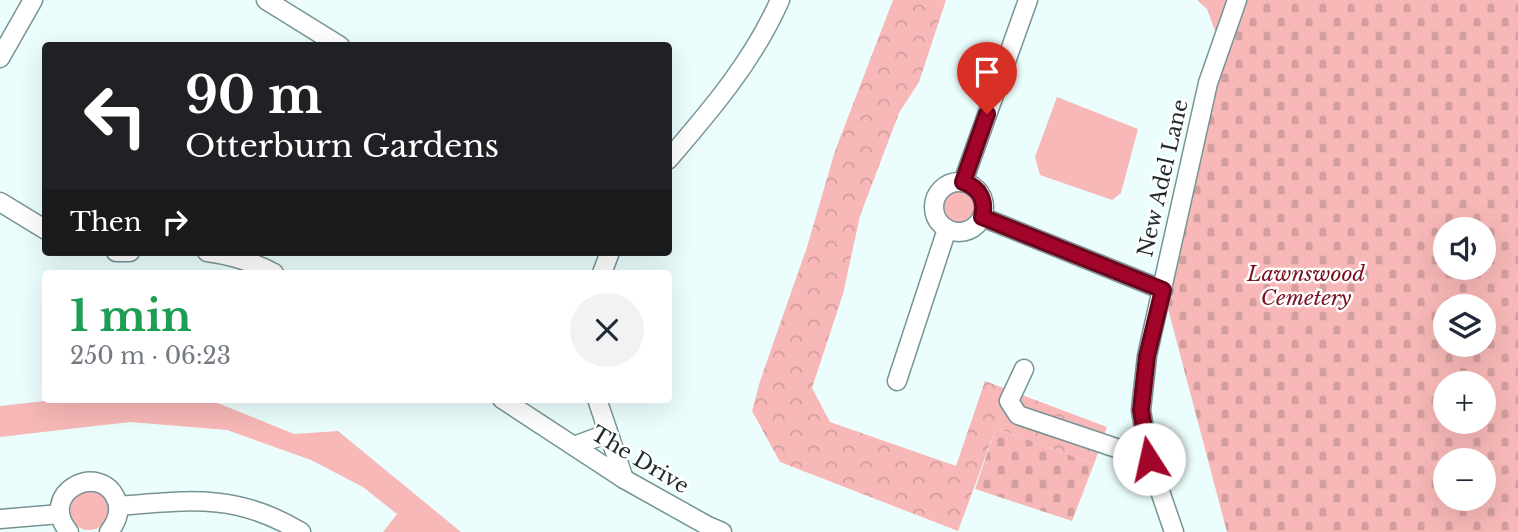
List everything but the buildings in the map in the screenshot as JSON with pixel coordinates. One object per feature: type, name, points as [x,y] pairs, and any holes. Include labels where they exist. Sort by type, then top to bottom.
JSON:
[{"type":"street","points":[[0,58],[6,31],[33,0]]},
{"type":"street","points":[[266,0],[334,42]]},
{"type":"street","points":[[672,155],[728,89],[756,47],[780,0]]},
{"type":"street","points":[[963,182],[1028,0]]},
{"type":"street","name":"New Adel Lane","points":[[1174,532],[1149,459],[1141,410],[1147,356],[1208,83],[1237,0]]},
{"type":"street","points":[[963,182],[977,189],[983,199],[984,208],[982,217],[966,230],[958,232],[947,229],[940,223],[934,205],[936,195],[948,184],[963,182]]},
{"type":"street","points":[[0,202],[42,228]]},
{"type":"street","points":[[982,217],[1163,290]]},
{"type":"street","points":[[897,381],[947,229]]},
{"type":"street","points":[[229,256],[268,270]]},
{"type":"street","points":[[1024,369],[1009,401],[1018,415],[1149,459]]},
{"type":"street","name":"The Drive","points":[[508,403],[624,479],[722,532]]},
{"type":"street","points":[[598,403],[624,479]]},
{"type":"street","points":[[574,446],[598,437],[606,430]]},
{"type":"street","points":[[69,532],[62,523],[61,504],[72,487],[90,481],[109,489],[118,506],[115,524],[109,532]]},
{"type":"street","points":[[118,506],[173,501],[225,502],[272,516],[301,532]]},
{"type":"street","points":[[0,519],[60,514]]},
{"type":"green space","points":[[893,0],[946,0],[919,82],[899,113],[860,216],[843,294],[812,388],[830,422],[956,466],[985,381],[1107,427],[1094,464],[996,428],[958,531],[780,462],[752,411],[807,247],[835,151]]},
{"type":"green space","points":[[1197,0],[1237,0],[1221,47],[1207,9]]},
{"type":"green space","name":"Lawnswood Cemetery","points":[[1237,0],[1518,0],[1518,532],[1227,532],[1163,290]]},
{"type":"green space","points":[[1057,97],[1138,129],[1121,193],[1112,200],[1040,175],[1035,157]]},
{"type":"green space","points":[[959,191],[971,196],[976,208],[971,220],[959,225],[947,220],[942,208],[947,196]]},
{"type":"green space","points":[[42,401],[217,403],[294,434],[338,431],[461,532],[383,532],[397,514],[363,487],[311,460],[227,430],[130,422],[0,437],[0,406]]},
{"type":"green space","points":[[996,428],[1094,464],[1072,521],[975,489]]},
{"type":"green space","points":[[89,490],[97,491],[103,496],[108,502],[108,518],[103,524],[97,529],[89,530],[81,529],[75,524],[70,518],[69,510],[70,502],[75,496],[81,491]]},
{"type":"route","points":[[987,114],[963,182],[977,189],[983,199],[982,217],[1163,290],[1147,356],[1141,410],[1149,459]]}]
